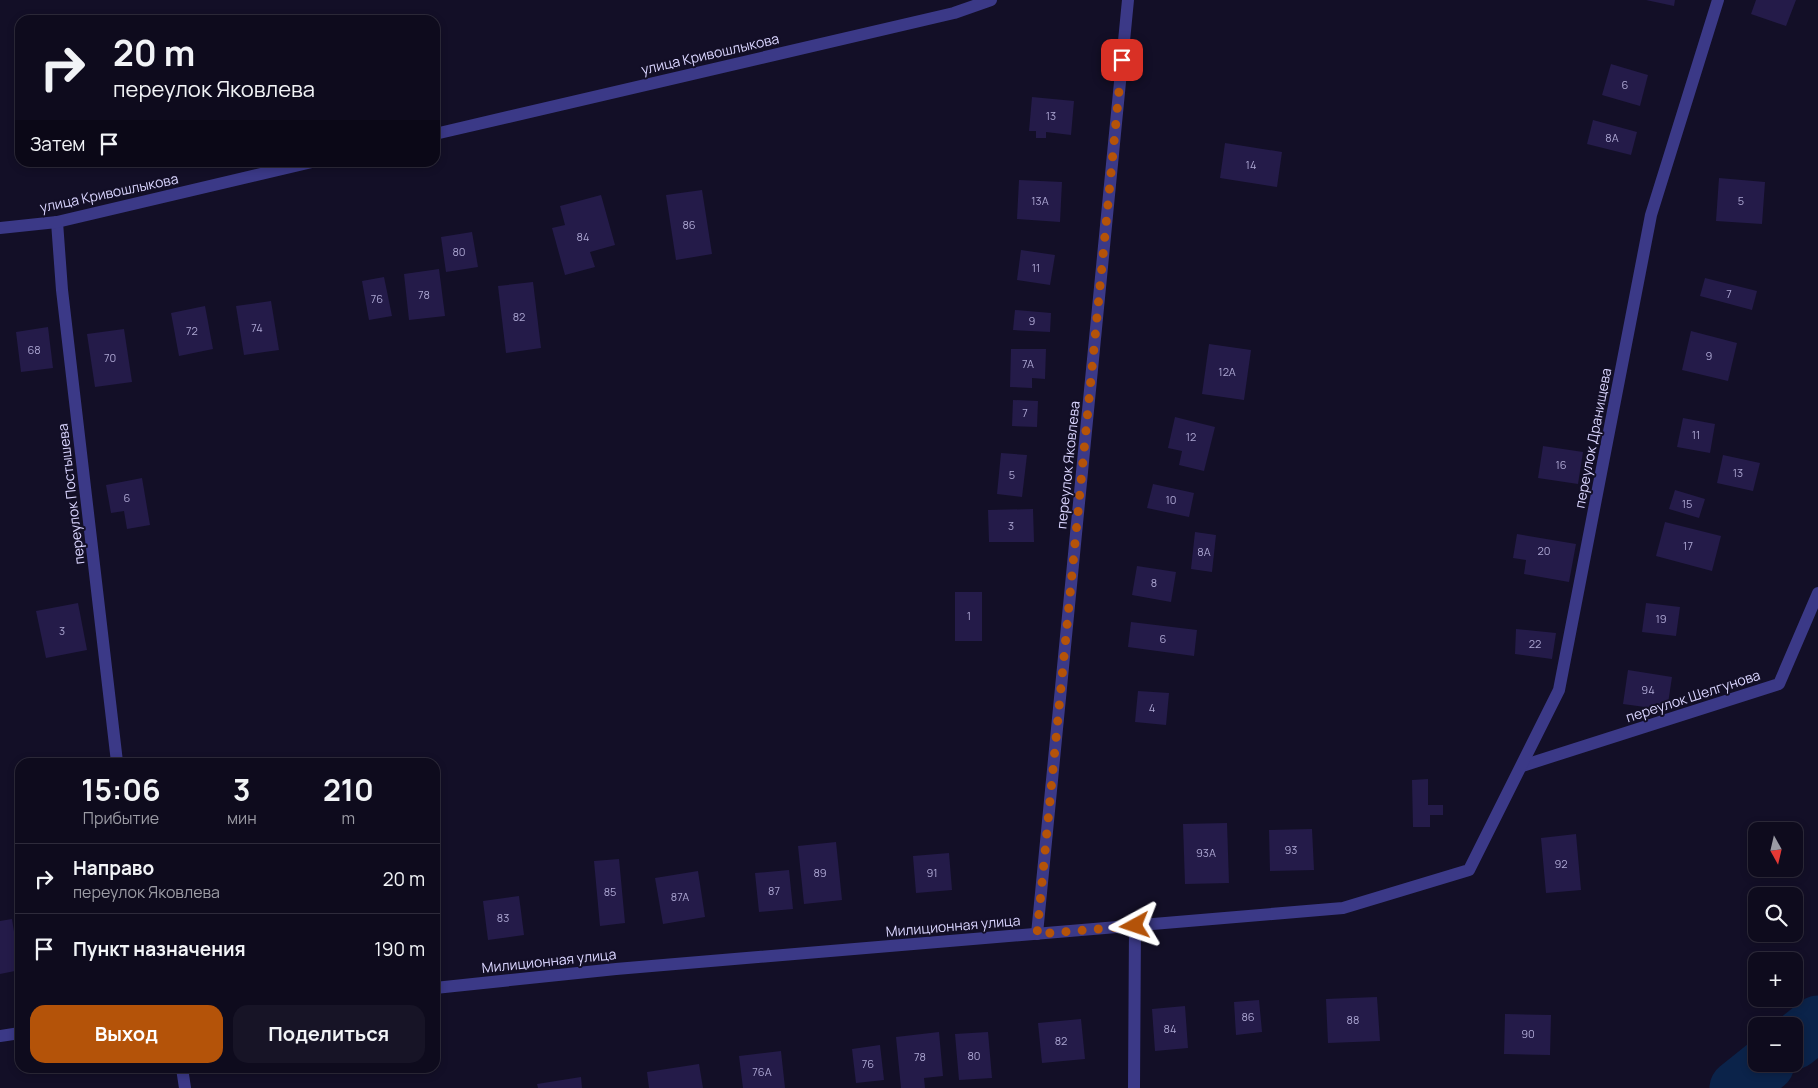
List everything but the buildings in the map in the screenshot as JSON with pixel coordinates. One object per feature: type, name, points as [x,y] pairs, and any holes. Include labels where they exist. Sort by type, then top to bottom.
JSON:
[{"type":"street","name":"улица Кривошлыкова","points":[[440,133],[954,13],[991,0]]},
{"type":"street","name":"переулок Яковлева","points":[[1037,934],[1128,0]]},
{"type":"street","name":"переулок Дранищева","points":[[1469,870],[1559,690],[1651,215],[1718,0]]},
{"type":"street","name":"улица Кривошлыкова","points":[[0,228],[57,222],[291,167]]},
{"type":"street","name":"переулок Постышева","points":[[57,222],[62,290],[118,758]]},
{"type":"street","name":"переулок Шелгунова","points":[[1522,766],[1779,684],[1818,593]]},
{"type":"street","name":"Милиционная улица","points":[[440,987],[616,969],[1343,908],[1469,870]]},
{"type":"street","points":[[1134,1088],[1135,926]]},
{"type":"street","points":[[0,1036],[15,1034]]},
{"type":"street","points":[[183,1073],[185,1088]]},
{"type":"waterway","points":[[1803,1035],[1818,1023]]},
{"type":"waterway","points":[[1737,1088],[1757,1072]]},
{"type":"route","points":[[1122,60],[1037,934],[1135,926]]}]
